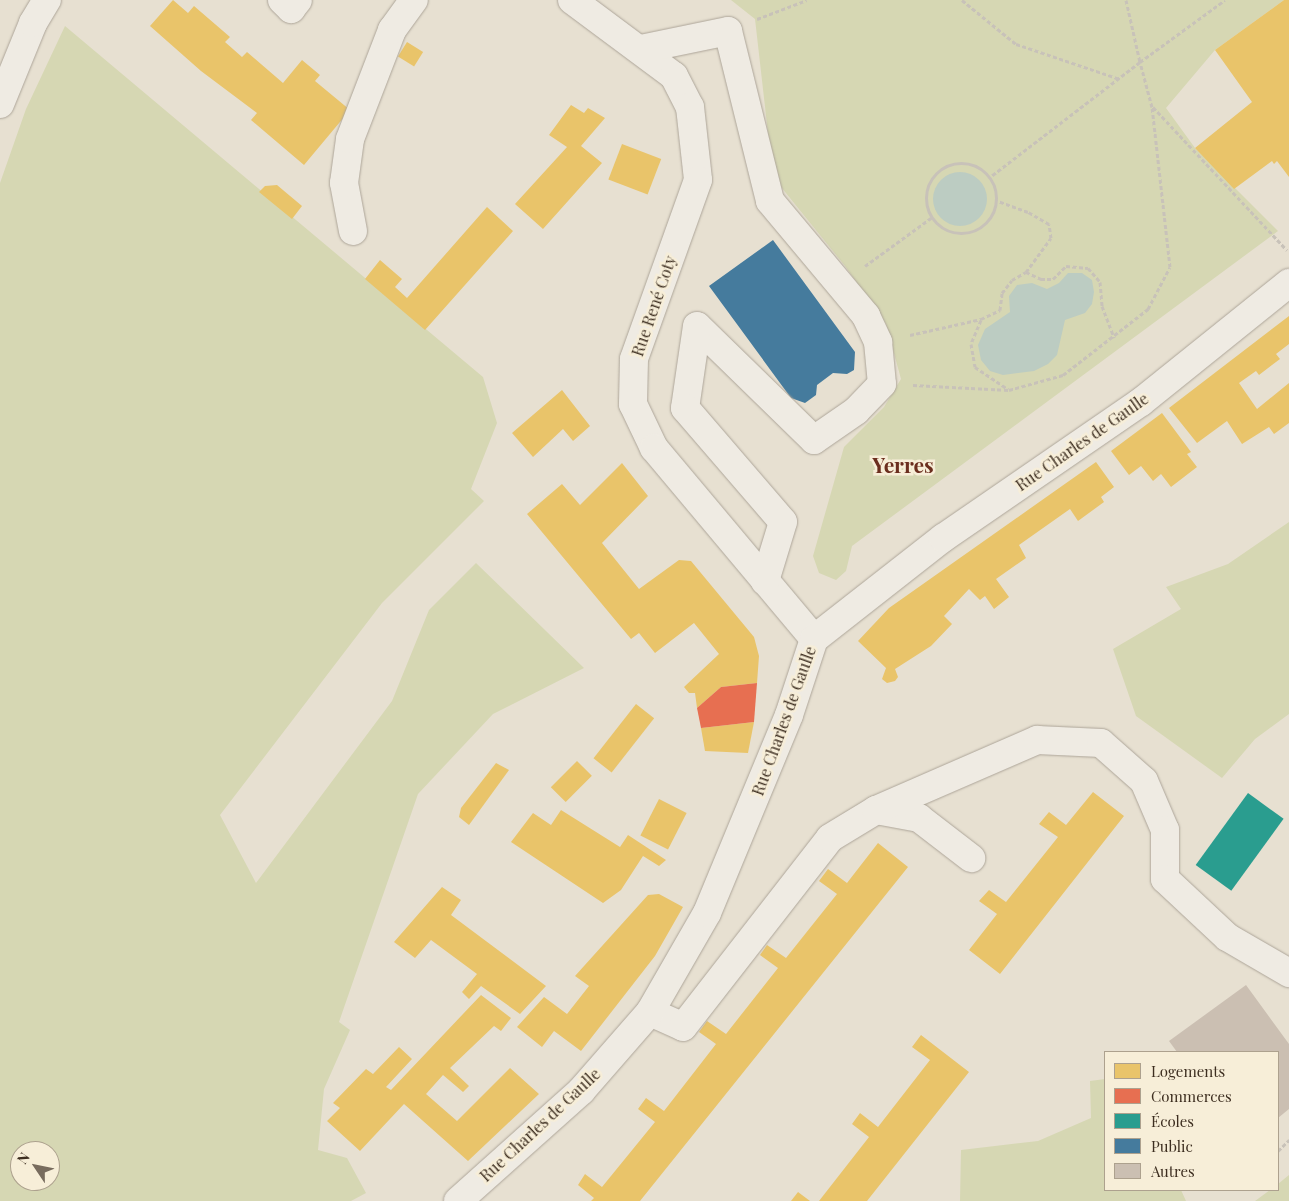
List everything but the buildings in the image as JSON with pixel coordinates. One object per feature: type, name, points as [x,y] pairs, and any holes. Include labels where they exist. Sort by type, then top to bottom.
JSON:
[{"type":"street","points":[[0,104],[33,24],[47,0]]},
{"type":"street","points":[[282,0],[291,8],[298,0]]},
{"type":"street","points":[[353,231],[344,182],[350,139],[392,30],[414,0]]},
{"type":"street","name":"Rue René Coty","points":[[572,0],[674,76],[690,107],[698,180],[634,359],[633,404],[654,448],[814,639]]},
{"type":"street","points":[[640,49],[728,31],[770,201],[866,316],[878,342],[882,384],[856,411],[814,440],[697,326],[685,408],[783,522],[765,581]]},
{"type":"street","name":"Rue Charles de Gaulle","points":[[458,1201],[581,1091],[650,1012],[707,913],[789,714],[814,639],[943,538],[1140,402],[1289,283]]},
{"type":"street","points":[[650,1012],[683,1027],[830,838],[876,810],[1037,740],[1101,743],[1144,781],[1165,830],[1165,879],[1227,937],[1289,973]]},
{"type":"street","points":[[876,810],[919,818],[971,858]]},
{"type":"path","points":[[728,31],[806,0]]},
{"type":"path","points":[[962,0],[1016,44],[1121,79]]},
{"type":"path","points":[[882,384],[1009,390],[1063,375],[1114,338],[1148,309],[1170,267],[1152,107],[1126,0]]},
{"type":"path","points":[[990,177],[1121,79],[1140,62],[1225,0]]},
{"type":"path","points":[[1152,107],[1289,253]]},
{"type":"path","points":[[957,162],[974,164],[990,177],[997,201],[991,218],[977,230],[960,234],[942,229],[931,218],[925,199],[929,182],[940,168],[957,162]]},
{"type":"path","points":[[878,342],[981,319],[1000,310],[1002,293],[1012,280],[1026,272],[1050,238],[1049,224],[1028,212],[997,201]]},
{"type":"path","points":[[840,284],[931,218]]},
{"type":"path","points":[[1026,272],[1040,279],[1053,279],[1066,266],[1088,268],[1100,282],[1102,306],[1114,338]]},
{"type":"path","points":[[981,319],[971,344],[975,366],[1009,390]]},
{"type":"path","points":[[1279,1150],[1289,1140]]},
{"type":"green space","points":[[731,0],[1284,0],[1215,50],[1166,108],[1195,148],[1278,231],[852,546],[846,571],[836,580],[819,573],[813,556],[844,447],[884,407],[901,379],[886,324],[845,266],[773,177],[755,19]]},
{"type":"green space","points":[[65,26],[483,377],[497,423],[471,489],[484,501],[382,603],[220,815],[256,883],[392,701],[429,610],[476,563],[584,668],[493,714],[418,794],[339,1022],[350,1030],[324,1089],[318,1150],[347,1158],[366,1193],[351,1201],[0,1201],[0,183],[26,109]]},
{"type":"green space","points":[[1289,522],[1289,714],[1255,739],[1222,778],[1136,716],[1113,649],[1181,609],[1166,587],[1228,564]]},
{"type":"green space","points":[[1104,1079],[1104,1191],[1181,1191],[1186,1201],[960,1201],[961,1150],[1038,1141],[1091,1118],[1090,1081]]},
{"type":"green space","points":[[1289,1175],[1289,1201],[1255,1201],[1269,1191],[1279,1191],[1279,1183]]},
{"type":"shaded area","points":[[955,172],[965,172],[975,176],[983,184],[987,199],[983,214],[975,222],[965,226],[955,226],[945,222],[937,214],[933,204],[933,194],[937,184],[945,176]]},
{"type":"shaded area","points":[[1068,273],[1082,273],[1092,280],[1094,292],[1092,304],[1085,313],[1065,320],[1057,355],[1048,364],[1034,371],[1003,375],[990,371],[981,360],[978,345],[985,329],[1010,312],[1009,296],[1017,285],[1032,283],[1047,289],[1059,283]]},
{"type":"district","name":"Yerres","points":[[903,464]]}]
